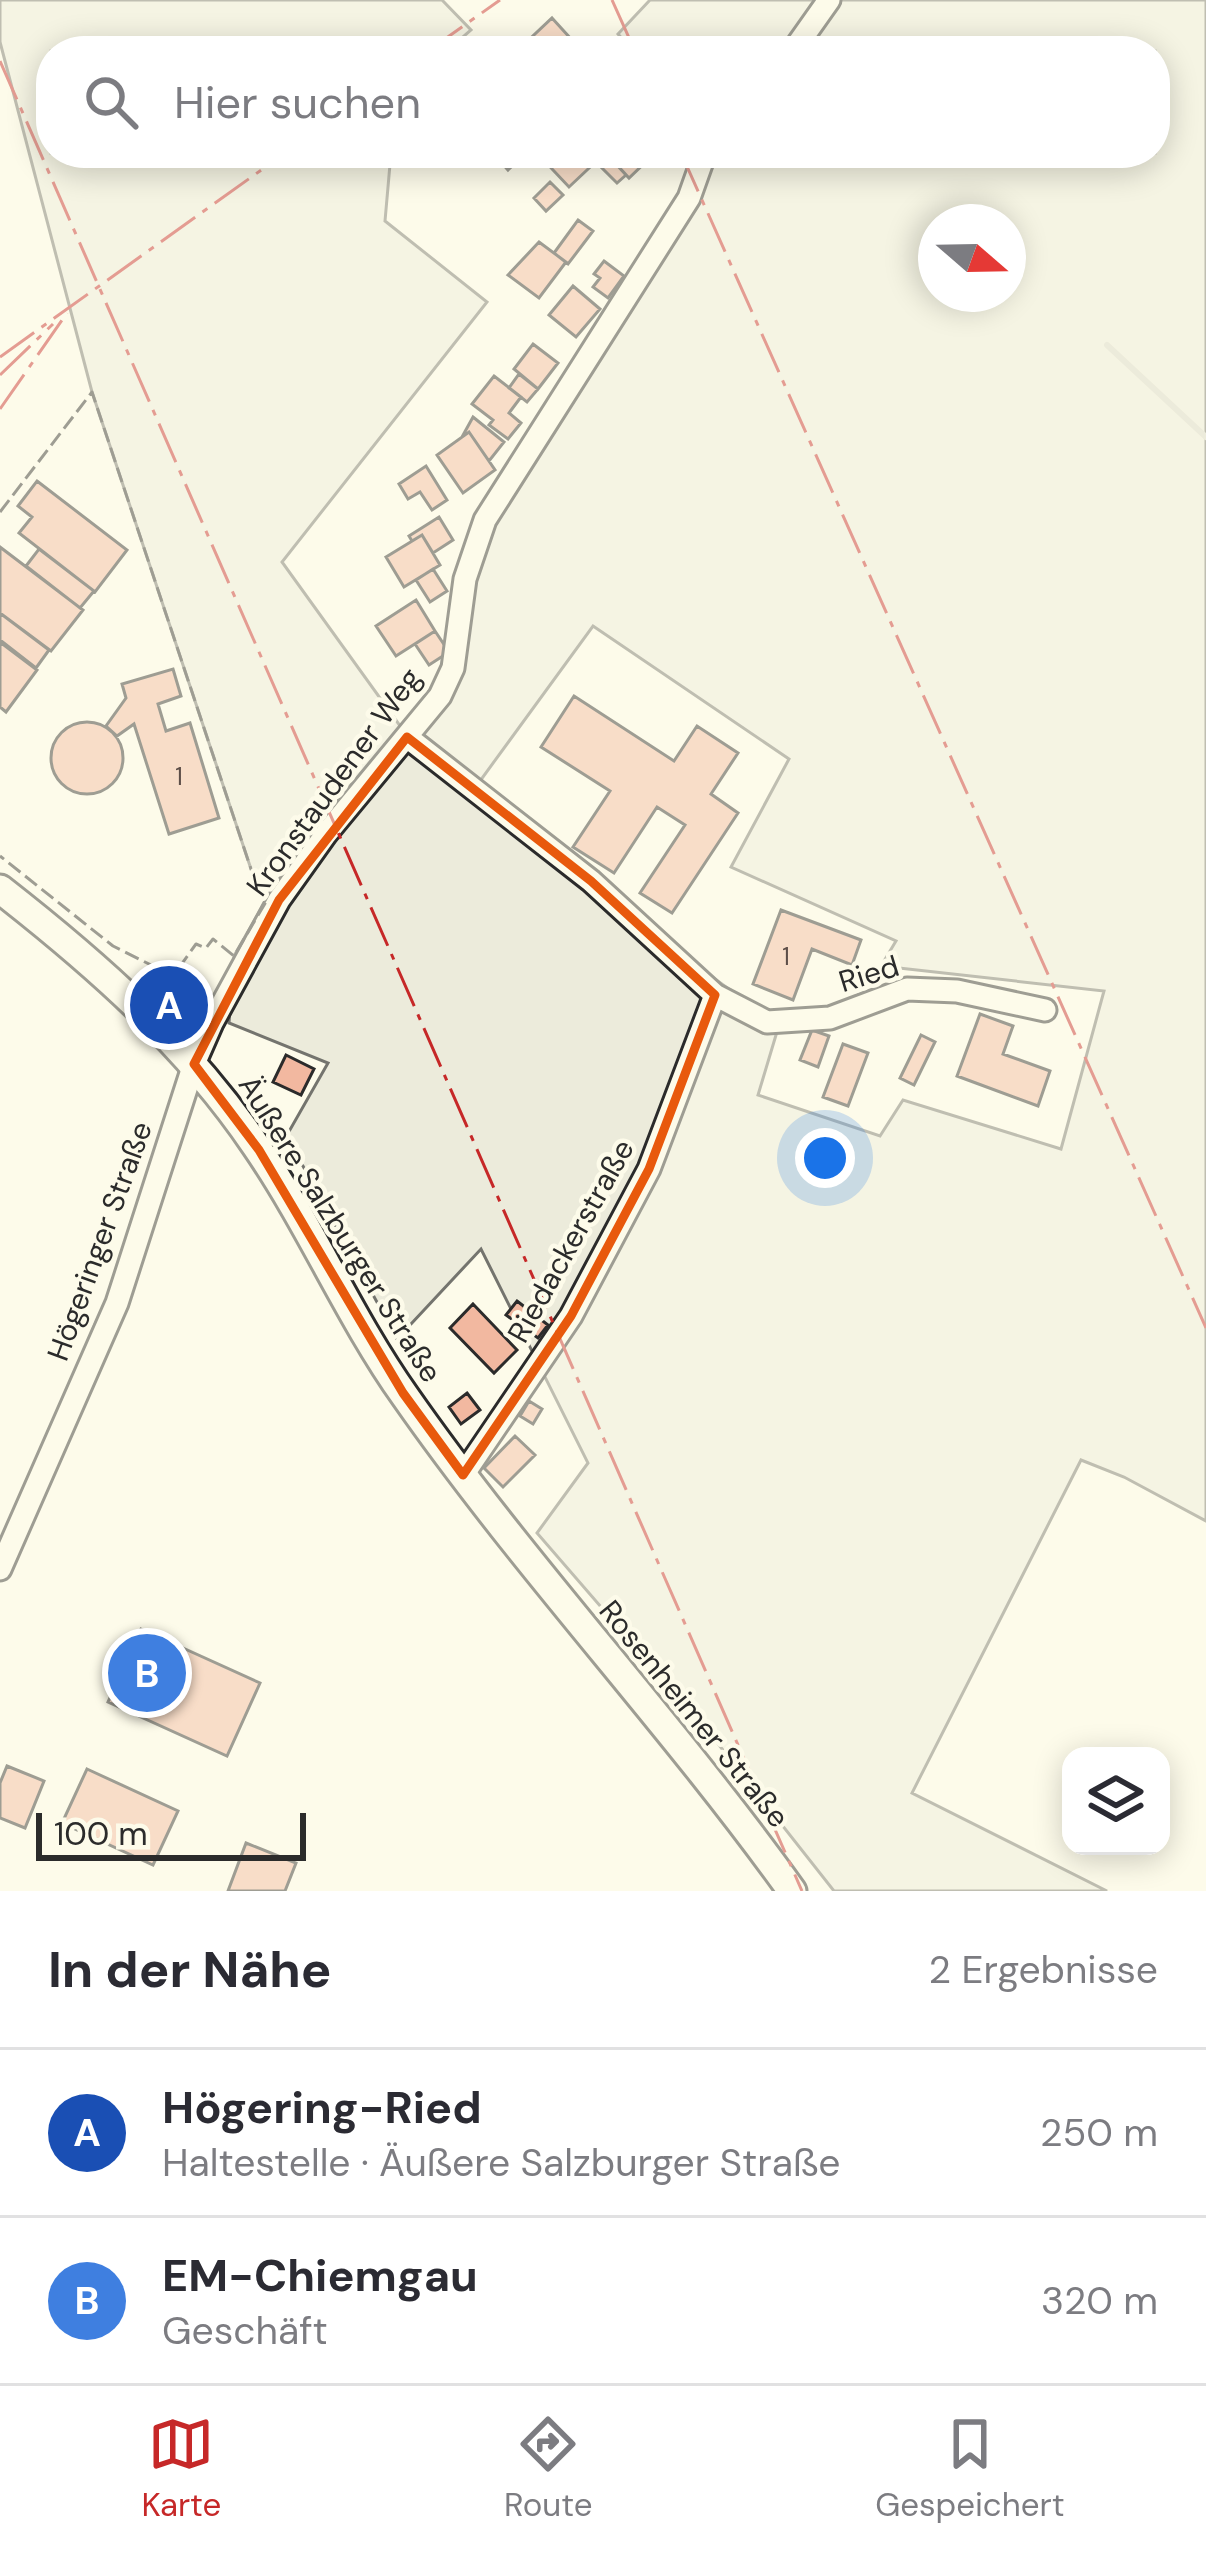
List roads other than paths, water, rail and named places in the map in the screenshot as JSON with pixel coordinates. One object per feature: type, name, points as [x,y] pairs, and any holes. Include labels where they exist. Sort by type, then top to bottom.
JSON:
[{"type":"main road","name":"Äußere Salzburger Straße","points":[[0,890],[116,987],[194,1064],[259,1150],[403,1394],[543,1581]]},
{"type":"main road","name":"Rosenheimer Straße","points":[[543,1581],[792,1891]]},
{"type":"street","points":[[804,36],[830,0]]},
{"type":"street","name":"Kronstaudener Weg","points":[[194,1064],[279,900],[326,834],[440,696],[452,668],[465,579],[485,520],[689,198],[700,168]]},
{"type":"street","points":[[407,737],[591,881],[715,995]]},
{"type":"street","name":"Ried","points":[[715,995],[767,1022],[830,1018],[908,989],[957,991],[1045,1010]]},
{"type":"street","name":"Riedackerstraße","points":[[463,1475],[571,1316],[649,1169],[715,995]]},
{"type":"street","name":"Högeringer Straße","points":[[0,1569],[117,1303],[194,1064]]},
{"type":"waterway","points":[[1107,345],[1206,437]]},
{"type":"place","name":"Högering-Ried","points":[[169,1005]]},
{"type":"place","name":"EM-Chiemgau","points":[[147,1673]]}]
